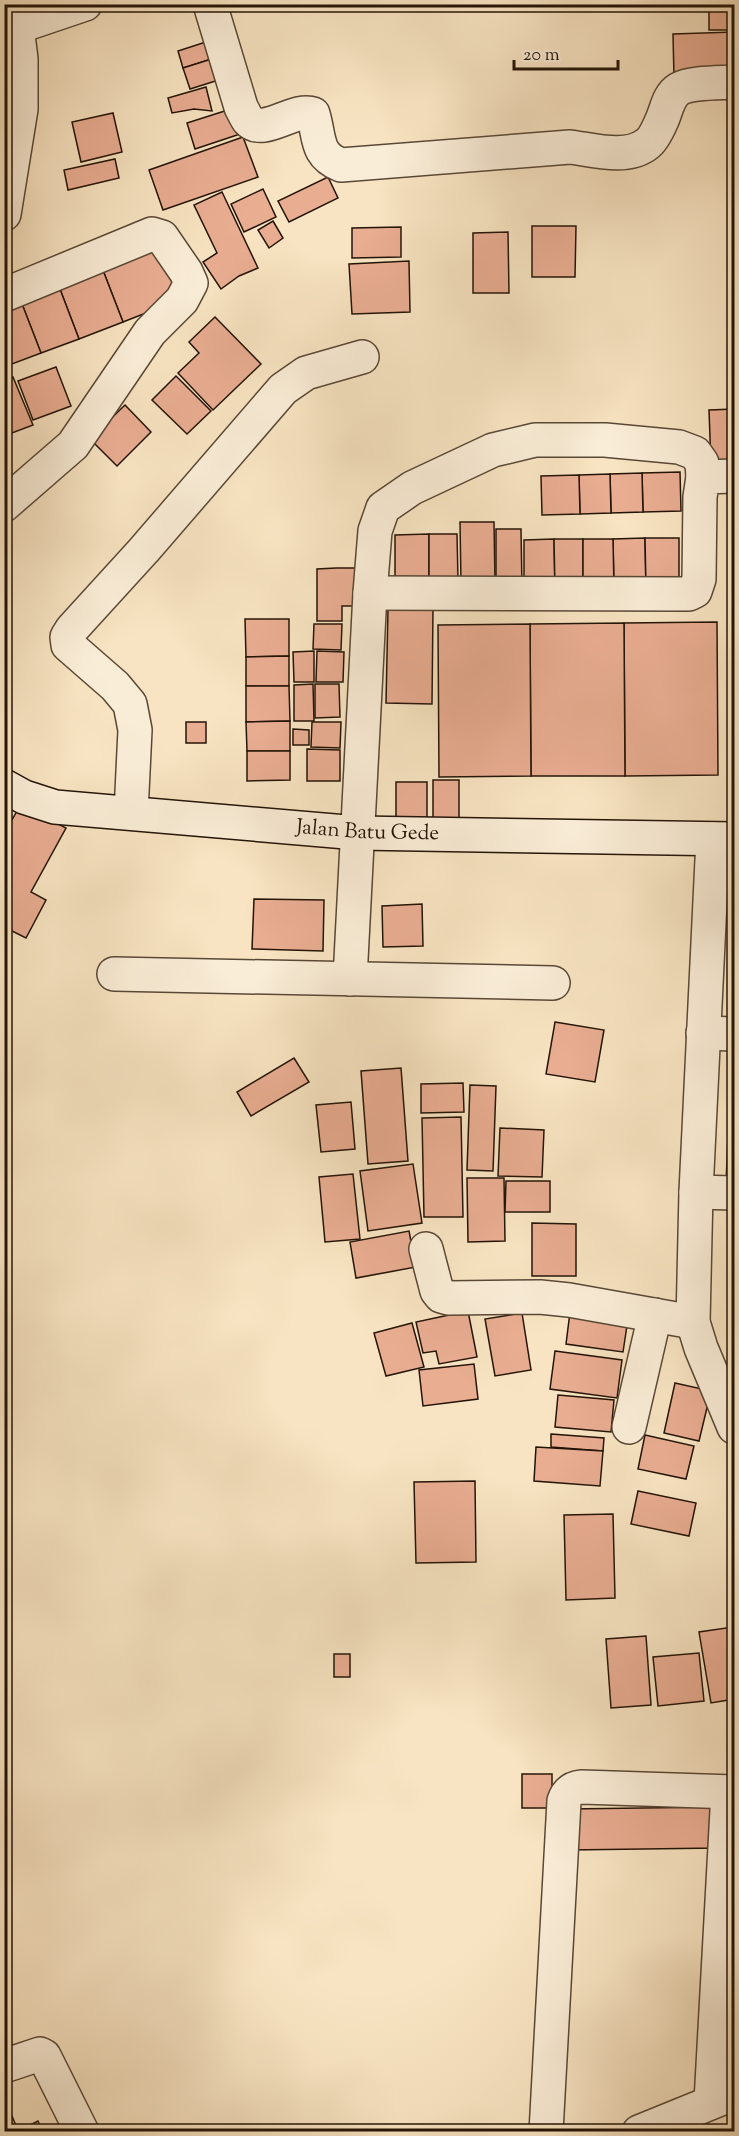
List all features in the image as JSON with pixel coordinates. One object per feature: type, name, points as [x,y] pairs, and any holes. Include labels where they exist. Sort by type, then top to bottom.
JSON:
[{"type":"street","points":[[4,214],[21,109],[21,59],[12,16],[85,4]]},
{"type":"street","points":[[210,4],[241,107],[249,121],[256,125],[270,125],[287,117],[309,112],[313,114],[320,147],[329,161],[341,165],[570,147],[599,152],[631,152],[648,143],[662,121],[666,106],[681,87],[735,82]]},
{"type":"street","points":[[4,295],[152,234],[162,237],[191,283],[182,300],[150,332],[73,445],[4,505]]},
{"type":"street","points":[[131,813],[135,730],[129,704],[115,686],[68,645],[67,637],[283,389],[306,374],[362,357]]},
{"type":"street","points":[[350,979],[370,593],[375,531],[383,508],[412,488],[494,450],[535,440],[605,440],[679,447],[695,453],[702,463],[719,476],[700,497],[699,579],[695,591],[689,594],[370,593]]},
{"type":"street","name":"Jalan Batu Gede","points":[[4,786],[24,797],[55,807],[358,833],[724,839]]},
{"type":"street","points":[[724,839],[719,1034],[696,1192],[693,1322],[701,1348],[735,1427]]},
{"type":"street","points":[[114,974],[553,983]]},
{"type":"street","points":[[696,1192],[735,1193]]},
{"type":"street","points":[[426,1249],[437,1291],[441,1296],[448,1298],[540,1297],[693,1322]]},
{"type":"street","points":[[629,1427],[655,1315]]},
{"type":"street","points":[[546,2132],[566,1795],[575,1788],[582,1787],[731,1792],[723,2098],[639,2132]]},
{"type":"street","points":[[4,2066],[40,2054],[44,2056],[82,2132]]},
{"type":"building","points":[[709,4],[734,4],[734,30],[709,30]]},
{"type":"building","points":[[734,32],[734,76],[674,78],[673,34]]},
{"type":"building","points":[[212,40],[218,57],[183,68],[178,51]]},
{"type":"building","points":[[218,57],[225,78],[190,89],[183,68]]},
{"type":"building","points":[[206,87],[212,111],[194,109],[172,113],[168,98]]},
{"type":"building","points":[[231,109],[240,134],[195,149],[187,123]]},
{"type":"building","points":[[113,113],[122,152],[81,162],[72,122]]},
{"type":"building","points":[[243,137],[258,177],[163,210],[149,170]]},
{"type":"building","points":[[115,159],[119,178],[68,190],[64,170]]},
{"type":"building","points":[[328,177],[338,198],[289,222],[278,201]]},
{"type":"building","points":[[263,189],[276,217],[244,232],[231,204]]},
{"type":"building","points":[[222,192],[258,268],[239,276],[221,289],[203,262],[217,253],[194,205]]},
{"type":"building","points":[[273,221],[283,238],[269,248],[258,230]]},
{"type":"building","points":[[532,226],[576,226],[575,277],[532,277]]},
{"type":"building","points":[[401,227],[401,257],[352,258],[352,228]]},
{"type":"building","points":[[508,232],[509,293],[473,293],[473,233]]},
{"type":"building","points":[[155,238],[179,300],[123,322],[99,260]]},
{"type":"building","points":[[99,260],[123,322],[79,339],[55,276]]},
{"type":"building","points":[[409,261],[410,312],[352,314],[349,264]]},
{"type":"building","points":[[55,276],[79,339],[41,353],[17,291]]},
{"type":"building","points":[[17,291],[41,353],[4,367],[4,296]]},
{"type":"building","points":[[215,317],[261,364],[213,410],[178,373],[199,353],[189,342]]},
{"type":"building","points":[[56,367],[71,406],[33,420],[18,381]]},
{"type":"building","points":[[176,376],[211,411],[187,434],[152,400]]},
{"type":"building","points":[[13,377],[33,425],[4,436],[4,380]]},
{"type":"building","points":[[125,405],[151,432],[117,466],[90,439]]},
{"type":"building","points":[[734,409],[734,464],[711,465],[709,410]]},
{"type":"building","points":[[680,472],[681,511],[643,512],[642,473]]},
{"type":"building","points":[[642,473],[643,512],[611,513],[610,474]]},
{"type":"building","points":[[610,474],[611,513],[580,514],[579,475]]},
{"type":"building","points":[[579,475],[580,514],[542,515],[541,476]]},
{"type":"building","points":[[460,522],[494,522],[495,582],[461,583]]},
{"type":"building","points":[[496,529],[521,529],[522,589],[496,589]]},
{"type":"building","points":[[429,534],[429,582],[395,582],[395,535]]},
{"type":"building","points":[[429,534],[457,534],[458,581],[429,582]]},
{"type":"building","points":[[645,538],[646,589],[614,589],[613,539]]},
{"type":"building","points":[[645,538],[679,538],[679,589],[646,589]]},
{"type":"building","points":[[554,539],[555,590],[524,590],[524,540]]},
{"type":"building","points":[[554,539],[583,539],[583,589],[555,590]]},
{"type":"building","points":[[583,539],[613,539],[614,589],[583,589]]},
{"type":"building","points":[[360,568],[360,606],[342,606],[342,621],[317,621],[317,569]]},
{"type":"building","points":[[388,609],[433,609],[432,704],[386,703]]},
{"type":"building","points":[[245,619],[289,619],[289,656],[246,657]]},
{"type":"building","points":[[717,622],[718,775],[625,776],[624,623]]},
{"type":"building","points":[[624,623],[625,776],[531,776],[530,624]]},
{"type":"building","points":[[314,624],[342,624],[341,650],[313,649]]},
{"type":"building","points":[[530,624],[531,776],[439,777],[438,625]]},
{"type":"building","points":[[314,651],[314,682],[294,682],[293,652]]},
{"type":"building","points":[[317,651],[344,652],[343,682],[316,682]]},
{"type":"building","points":[[289,656],[289,686],[246,686],[246,657]]},
{"type":"building","points":[[313,684],[314,721],[294,721],[294,685]]},
{"type":"building","points":[[315,684],[339,684],[340,717],[315,718]]},
{"type":"building","points":[[246,686],[289,686],[290,721],[246,722]]},
{"type":"building","points":[[290,721],[290,751],[247,751],[246,722]]},
{"type":"building","points":[[186,722],[206,722],[206,743],[186,743]]},
{"type":"building","points":[[312,722],[341,722],[340,748],[311,747]]},
{"type":"building","points":[[293,729],[309,730],[309,745],[293,745]]},
{"type":"building","points":[[307,749],[340,750],[340,781],[307,781]]},
{"type":"building","points":[[247,751],[290,751],[290,780],[247,781]]},
{"type":"building","points":[[433,780],[459,780],[459,820],[433,820]]},
{"type":"building","points":[[396,782],[427,782],[427,820],[396,820]]},
{"type":"building","points":[[21,804],[66,828],[31,892],[46,900],[26,938],[4,927],[4,918],[8,911],[4,909],[4,834]]},
{"type":"building","points":[[254,899],[324,900],[323,951],[252,949]]},
{"type":"building","points":[[422,904],[423,946],[383,947],[382,906]]},
{"type":"building","points":[[555,1022],[604,1030],[595,1082],[546,1074]]},
{"type":"building","points":[[732,1038],[734,1038],[734,1111],[729,1110]]},
{"type":"building","points":[[294,1058],[309,1082],[251,1116],[237,1092]]},
{"type":"building","points":[[401,1068],[408,1161],[368,1164],[361,1071]]},
{"type":"building","points":[[463,1083],[464,1112],[421,1113],[421,1084]]},
{"type":"building","points":[[470,1085],[496,1086],[493,1171],[467,1170]]},
{"type":"building","points":[[351,1102],[355,1149],[321,1152],[316,1105]]},
{"type":"building","points":[[729,1113],[734,1113],[734,1185],[726,1184]]},
{"type":"building","points":[[461,1117],[463,1217],[424,1217],[422,1118]]},
{"type":"building","points":[[500,1128],[544,1130],[542,1177],[498,1176]]},
{"type":"building","points":[[413,1164],[422,1223],[368,1231],[360,1171]]},
{"type":"building","points":[[353,1174],[360,1239],[325,1242],[319,1177]]},
{"type":"building","points":[[467,1178],[504,1178],[505,1241],[468,1242]]},
{"type":"building","points":[[506,1181],[550,1181],[550,1212],[505,1212]]},
{"type":"building","points":[[532,1223],[576,1224],[576,1276],[532,1276]]},
{"type":"building","points":[[409,1231],[416,1267],[356,1278],[350,1242]]},
{"type":"building","points":[[468,1311],[477,1357],[439,1364],[436,1351],[423,1353],[416,1322]]},
{"type":"building","points":[[570,1312],[628,1319],[623,1352],[566,1344]]},
{"type":"building","points":[[522,1313],[531,1370],[495,1376],[485,1319]]},
{"type":"building","points":[[412,1323],[424,1367],[386,1376],[374,1333]]},
{"type":"building","points":[[555,1351],[622,1360],[617,1398],[550,1389]]},
{"type":"building","points":[[474,1364],[478,1399],[423,1406],[419,1370]]},
{"type":"building","points":[[675,1383],[711,1391],[699,1441],[664,1433]]},
{"type":"building","points":[[558,1395],[614,1400],[611,1432],[555,1427]]},
{"type":"building","points":[[551,1434],[604,1438],[603,1451],[551,1447]]},
{"type":"building","points":[[645,1435],[694,1446],[686,1479],[638,1469]]},
{"type":"building","points":[[536,1447],[603,1451],[600,1486],[534,1481]]},
{"type":"building","points":[[475,1481],[476,1562],[416,1563],[414,1482]]},
{"type":"building","points":[[638,1491],[696,1503],[689,1536],[631,1524]]},
{"type":"building","points":[[613,1514],[615,1598],[566,1600],[564,1515]]},
{"type":"building","points":[[733,1627],[734,1699],[711,1703],[699,1632]]},
{"type":"building","points":[[646,1636],[651,1705],[611,1708],[606,1639]]},
{"type":"building","points":[[699,1653],[704,1701],[658,1706],[653,1657]]},
{"type":"building","points":[[334,1654],[350,1654],[350,1677],[334,1677]]},
{"type":"building","points":[[522,1774],[552,1774],[552,1808],[522,1808]]},
{"type":"building","points":[[717,1807],[718,1848],[568,1850],[568,1809]]},
{"type":"building","points":[[4,2097],[17,2128],[10,2132],[4,2132]]},
{"type":"building","points":[[38,2121],[43,2132],[18,2132],[18,2131]]}]
